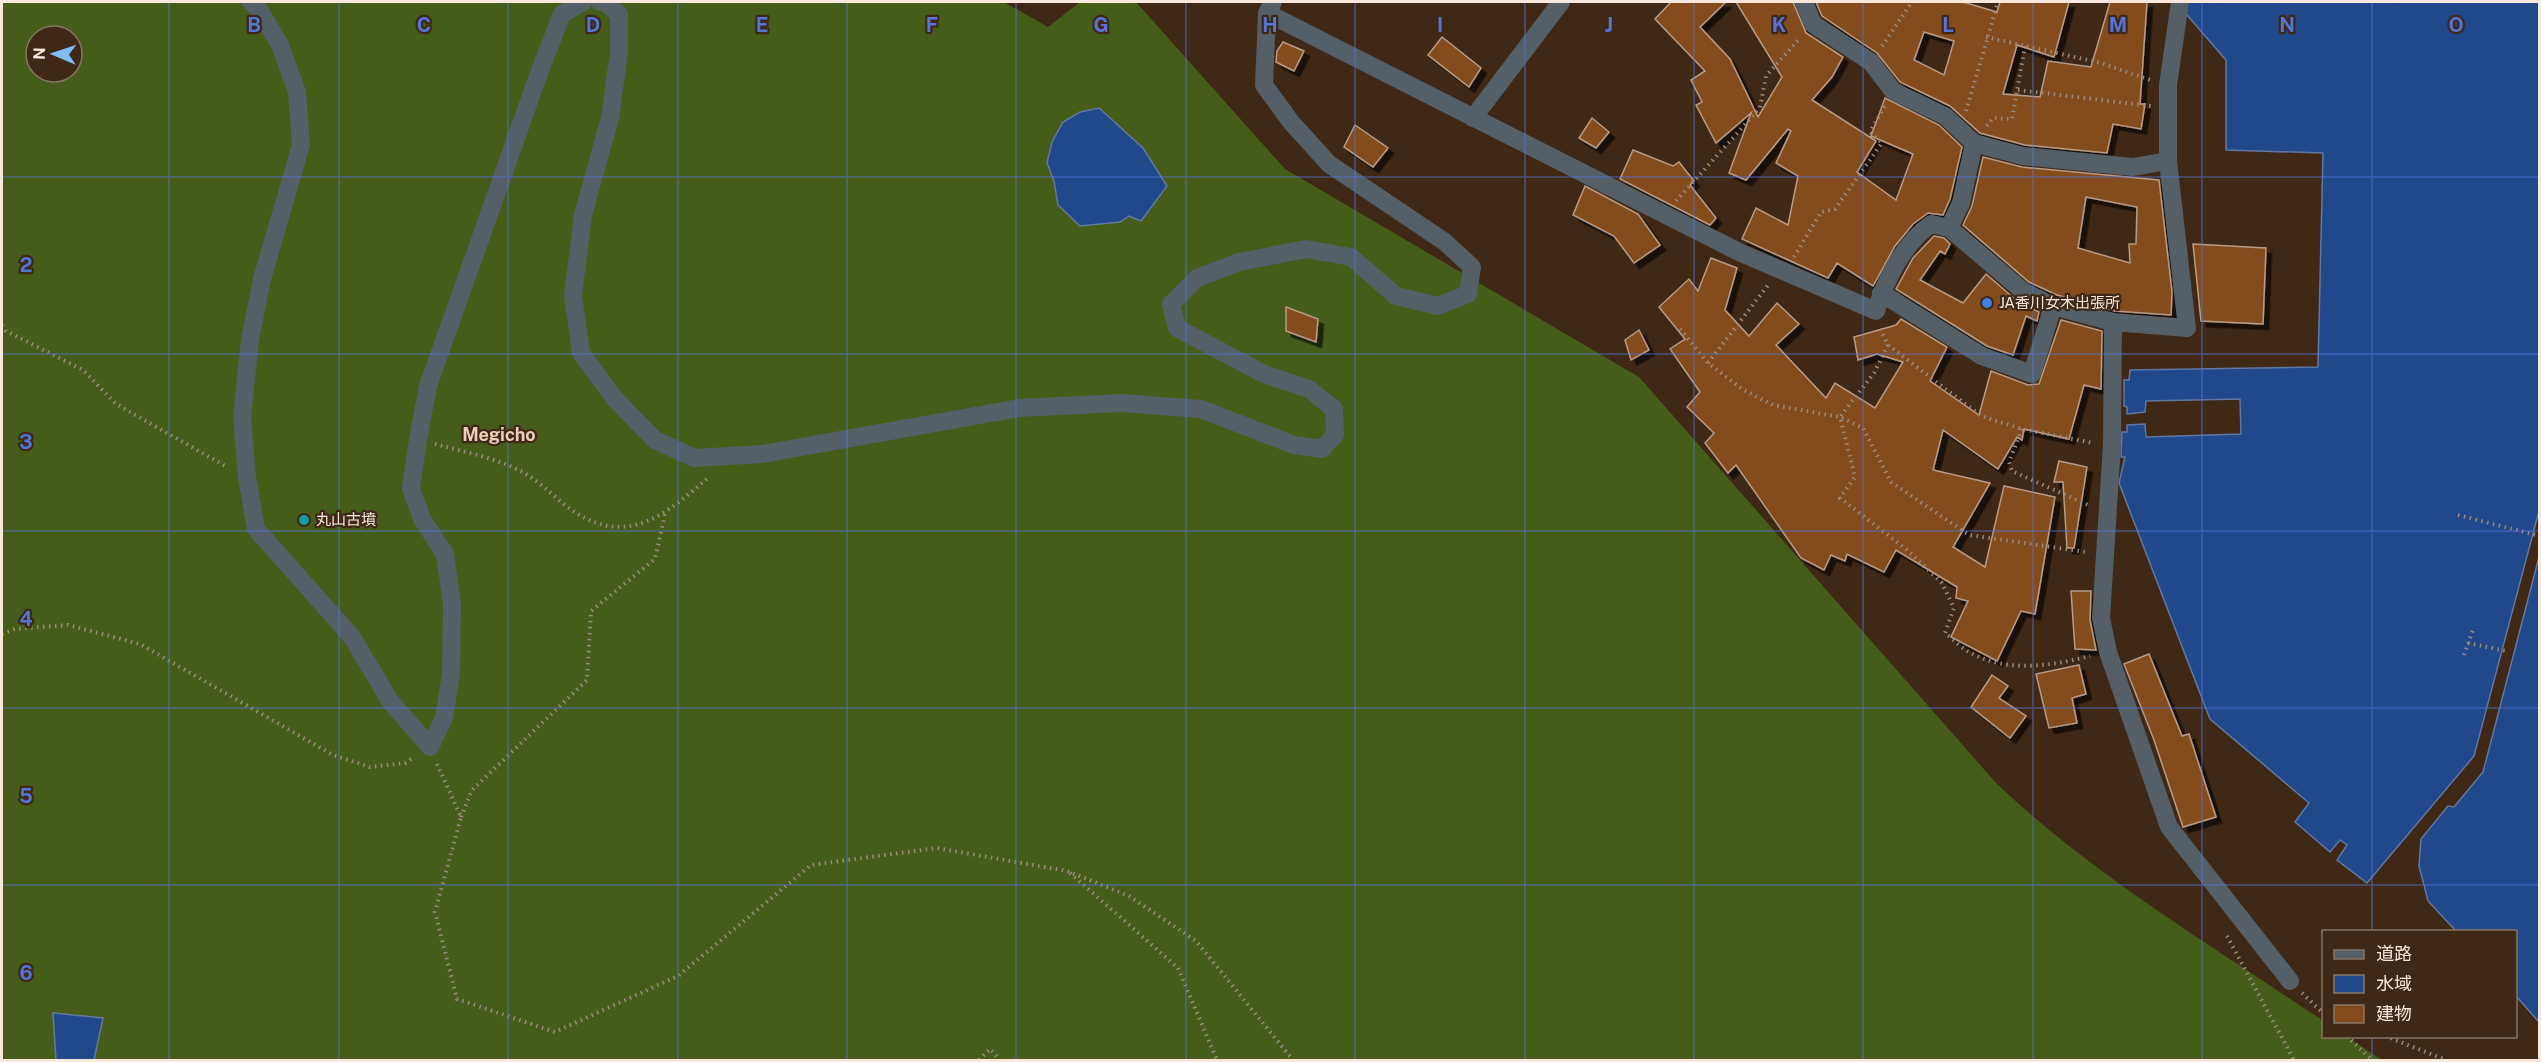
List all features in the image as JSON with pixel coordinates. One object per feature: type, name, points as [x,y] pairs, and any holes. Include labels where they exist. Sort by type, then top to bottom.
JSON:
[{"type":"street","points":[[251,2],[259,10],[280,45],[297,92],[301,145],[262,279],[250,340],[242,417],[247,477],[256,529],[352,637],[390,701],[430,747],[444,718],[448,696],[451,674],[452,604],[445,554],[422,519],[411,488],[428,386],[542,64],[562,14],[583,2]]},
{"type":"street","points":[[600,2],[606,2],[619,14],[619,52],[610,118],[583,215],[573,295],[581,354],[615,399],[655,440],[694,458],[763,454],[1019,408],[1121,403],[1201,409],[1294,445],[1322,449],[1335,435],[1334,409],[1309,389],[1264,374],[1177,328],[1171,304],[1197,278],[1239,262],[1306,249],[1352,257],[1396,296],[1438,306],[1468,294],[1472,267],[1445,242],[1329,164],[1291,122],[1264,85],[1270,7],[1473,118],[1782,272],[1879,302],[1982,356],[2032,374],[2053,306]]},
{"type":"street","points":[[1473,118],[1561,2]]},
{"type":"street","points":[[1804,2],[1813,24],[1871,62],[1893,91],[1945,116],[1974,143],[2023,156],[2133,167],[2168,161]]},
{"type":"street","points":[[1879,302],[1900,259],[1920,231],[1931,224],[1949,228],[2023,291],[2053,306],[2113,322],[2187,328],[2168,161],[2168,85],[2180,2]]},
{"type":"street","points":[[1949,228],[1961,203],[1974,143]]},
{"type":"street","points":[[2113,322],[2112,444],[2101,618],[2108,652],[2169,827],[2290,981]]},
{"type":"path","points":[[1871,62],[1912,2]]},
{"type":"path","points":[[1961,129],[1998,2]]},
{"type":"path","points":[[1665,213],[1760,108],[1766,76],[1813,24]]},
{"type":"path","points":[[1986,37],[2101,63],[2168,85]]},
{"type":"path","points":[[1974,143],[1993,118],[2012,119],[2025,46]]},
{"type":"path","points":[[2018,90],[2168,108]]},
{"type":"path","points":[[1708,363],[1743,314],[1782,272],[1821,212],[1835,209],[1882,142],[1870,132],[1893,91]]},
{"type":"path","points":[[1879,302],[1877,320],[1888,345],[1981,416],[2022,429],[2079,441],[2112,444]]},
{"type":"path","points":[[2,325],[6,331],[83,370],[116,404],[144,422],[247,477]]},
{"type":"path","points":[[1680,329],[1708,363],[1742,389],[1773,405],[1840,417],[1863,428],[1891,482],[1969,535],[2007,538],[2057,549],[2105,553]]},
{"type":"path","points":[[1840,417],[1874,373],[1888,345]]},
{"type":"path","points":[[1840,417],[1855,477],[1840,498],[1906,549],[1942,583],[1954,608],[1945,633],[1971,653],[2012,665],[2048,666],[2108,652]]},
{"type":"path","points":[[2022,429],[2009,462],[2012,471],[2080,503],[2108,511]]},
{"type":"path","points":[[418,440],[489,458],[524,473],[554,493],[576,513],[611,526],[640,524],[665,514],[712,475],[727,456]]},
{"type":"path","points":[[665,514],[655,559],[591,611],[587,680],[472,790],[460,817],[435,912],[457,999],[555,1032],[678,976],[811,866],[937,848],[1067,871],[1129,896],[1196,941],[1293,1060]]},
{"type":"path","points":[[2458,515],[2536,535]]},
{"type":"path","points":[[2,634],[15,629],[68,625],[140,644],[333,755],[370,767],[405,763],[430,747],[460,817]]},
{"type":"path","points":[[2464,655],[2473,630]]},
{"type":"path","points":[[2468,643],[2506,651]]},
{"type":"path","points":[[1067,871],[1178,968],[1217,1060]]},
{"type":"path","points":[[2223,928],[2294,1060]]},
{"type":"path","points":[[2290,981],[2322,1012]]},
{"type":"path","points":[[2349,1038],[2372,1060]]},
{"type":"path","points":[[2390,1038],[2446,1060]]},
{"type":"path","points":[[979,1060],[990,1049],[1000,1060]]},
{"type":"green space","points":[[2,2],[1004,2],[1048,27],[1080,2],[1136,2],[1285,169],[1639,377],[1997,784],[2034,818],[2114,880],[2322,1020],[2322,1038],[2349,1038],[2382,1060],[2,1060]]},
{"type":"water","points":[[2182,2],[2539,2],[2539,511],[2474,756],[2367,883],[2337,860],[2347,845],[2340,840],[2330,852],[2295,822],[2309,803],[2210,719],[2119,483],[2125,457],[2121,457],[2122,432],[2127,432],[2127,425],[2145,424],[2146,437],[2241,434],[2240,399],[2146,401],[2145,412],[2127,414],[2127,407],[2124,406],[2124,380],[2129,380],[2130,370],[2318,367],[2323,153],[2226,150],[2226,60],[2181,8]]},
{"type":"water","points":[[1099,108],[1143,148],[1167,186],[1141,221],[1129,216],[1120,222],[1080,226],[1058,205],[1054,181],[1047,163],[1052,142],[1063,122],[1080,112]]},
{"type":"water","points":[[2539,557],[2539,1022],[2517,997],[2517,930],[2455,930],[2428,901],[2419,866],[2421,839],[2448,806],[2454,807],[2483,772]]},
{"type":"water","points":[[53,1013],[103,1018],[94,1060],[56,1060]]},
{"type":"building","points":[[1671,2],[1726,2],[1700,27],[1730,59],[1758,117],[1782,77],[1736,2],[1793,2],[1806,33],[1843,57],[1832,77],[1812,100],[1876,141],[1857,172],[1896,200],[1913,154],[1871,136],[1885,98],[1939,125],[1962,147],[1950,199],[1943,215],[1928,213],[1913,224],[1895,246],[1873,286],[1837,263],[1828,278],[1742,239],[1756,208],[1788,225],[1798,176],[1776,163],[1791,131],[1788,129],[1746,180],[1729,173],[1751,113],[1716,143],[1696,105],[1702,102],[1691,80],[1705,71],[1655,19]]},
{"type":"building","points":[[1816,2],[1963,2],[1997,12],[2000,2],[2069,2],[2054,57],[2017,45],[2003,94],[2040,97],[2048,61],[2091,67],[2110,2],[2147,2],[2140,104],[2145,104],[2141,129],[2113,124],[2107,153],[2025,145],[1980,133],[1950,106],[1900,82],[1877,53],[1822,16]],"holes":[[[1924,32],[1954,41],[1944,75],[1914,60]]]},
{"type":"building","points":[[1442,37],[1481,68],[1469,87],[1428,55]]},
{"type":"building","points":[[1283,42],[1304,51],[1294,71],[1276,62],[1277,51]]},
{"type":"building","points":[[1592,118],[1609,132],[1596,148],[1579,138]]},
{"type":"building","points":[[1355,125],[1388,148],[1373,167],[1344,147]]},
{"type":"building","points":[[1633,150],[1673,166],[1679,162],[1694,181],[1690,185],[1716,218],[1710,225],[1620,179]]},
{"type":"building","points":[[1983,157],[2022,167],[2159,180],[2172,292],[2171,315],[2115,311],[2057,295],[2029,282],[1963,225],[1972,206]],"holes":[[[2086,197],[2137,207],[2136,244],[2129,244],[2130,263],[2078,248]]]},
{"type":"building","points":[[1585,186],[1638,214],[1660,245],[1634,263],[1614,236],[1573,215]]},
{"type":"building","points":[[1934,236],[1944,238],[1950,244],[1945,254],[1940,251],[1920,280],[1963,303],[1986,274],[2016,300],[2039,312],[2037,321],[2026,316],[2013,355],[1987,346],[1896,289],[1913,258]]},
{"type":"building","points":[[2193,244],[2266,248],[2263,324],[2201,321]]},
{"type":"building","points":[[1711,258],[1737,268],[1725,310],[1749,336],[1777,303],[1799,324],[1776,345],[1826,398],[1835,383],[1875,408],[1903,362],[1877,354],[1858,360],[1854,337],[1896,325],[1901,319],[1947,347],[1930,381],[1979,415],[1991,371],[2028,385],[2039,384],[2061,320],[2102,331],[2101,389],[2084,385],[2069,439],[2024,429],[2022,440],[2017,437],[1998,469],[1943,430],[1933,470],[1990,483],[1953,547],[1985,567],[2004,486],[2055,497],[2035,614],[2021,611],[1997,661],[1951,637],[1968,601],[1956,598],[1957,587],[1896,550],[1884,572],[1847,554],[1845,561],[1831,555],[1824,570],[1801,558],[1736,465],[1728,473],[1705,443],[1714,433],[1687,407],[1700,392],[1670,349],[1685,339],[1659,307],[1689,279],[1698,291]]},
{"type":"building","points":[[1286,307],[1318,319],[1316,342],[1286,331]]},
{"type":"building","points":[[1639,330],[1649,350],[1631,360],[1625,340]]},
{"type":"building","points":[[2059,461],[2087,467],[2074,548],[2067,548],[2063,482],[2054,482]]},
{"type":"building","points":[[2071,591],[2091,591],[2090,620],[2096,650],[2075,649]]},
{"type":"building","points":[[2149,654],[2182,736],[2189,734],[2216,817],[2183,827],[2154,740],[2124,664]]},
{"type":"building","points":[[2079,665],[2086,694],[2072,698],[2077,723],[2049,728],[2036,674]]},
{"type":"building","points":[[1992,675],[2008,686],[1999,698],[2026,716],[2010,738],[1971,707]]},
{"type":"place","name":"JA香川女木出張所","points":[[1987,303]]},
{"type":"place","name":"丸山古墳","points":[[304,520]]},
{"type":"district","name":"Megicho","points":[[499,435]]}]
